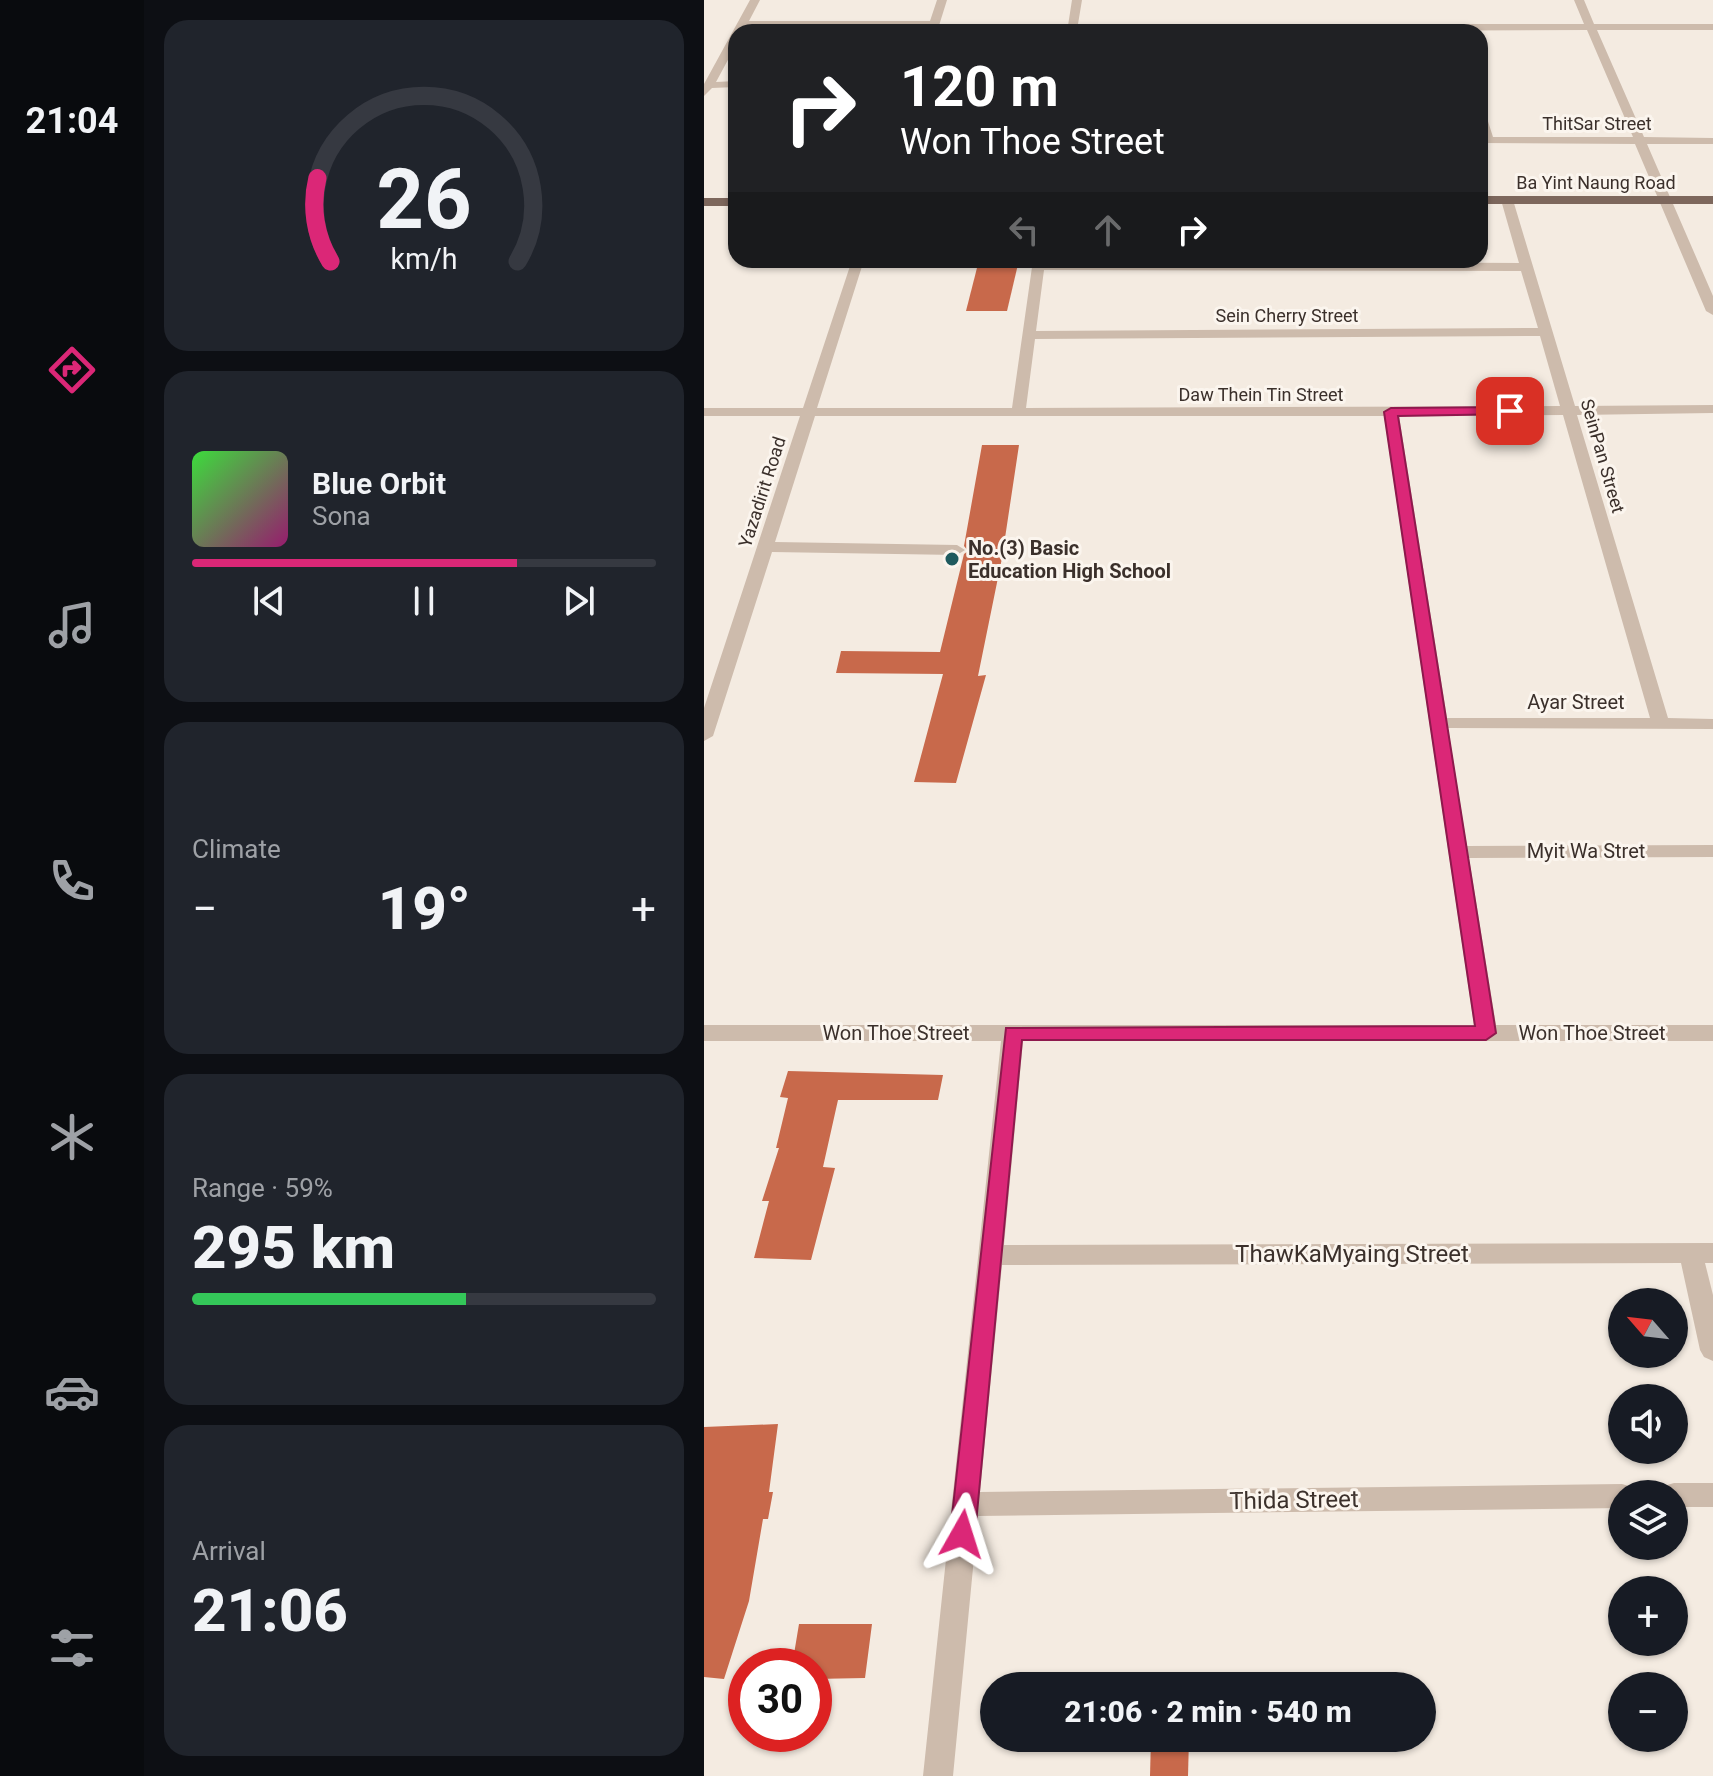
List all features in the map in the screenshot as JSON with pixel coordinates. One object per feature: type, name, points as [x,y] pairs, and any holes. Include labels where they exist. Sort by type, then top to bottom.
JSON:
[{"type":"main road","name":"Ba Yint Naung Road","points":[[1488,200],[1713,200]]},
{"type":"main road","points":[[704,202],[728,202]]},
{"type":"street","points":[[743,24],[755,0]]},
{"type":"street","points":[[934,24],[942,0]]},
{"type":"street","points":[[1074,24],[1077,0]]},
{"type":"street","points":[[1579,0],[1713,311]]},
{"type":"street","points":[[1488,29],[1713,27]]},
{"type":"street","points":[[706,89],[728,51]]},
{"type":"street","points":[[706,89],[728,85]]},
{"type":"street","name":"ThitSar Street","points":[[1488,140],[1713,141]]},
{"type":"street","name":"SeinPan Street","points":[[1507,200],[1661,724]]},
{"type":"street","points":[[1488,267],[1527,267]]},
{"type":"street","points":[[1695,267],[1713,267]]},
{"type":"street","name":"Yazadirit Road","points":[[704,736],[855,268]]},
{"type":"street","points":[[1018,413],[1037,268]]},
{"type":"street","name":"Sein Cherry Street","points":[[1028,335],[1546,332]]},
{"type":"street","name":"Daw Thein Tin Street","points":[[704,412],[1713,409]]},
{"type":"street","points":[[1391,412],[1486,1033]]},
{"type":"street","points":[[765,547],[957,550]]},
{"type":"street","name":"Ayar Street","points":[[1439,723],[1713,724]]},
{"type":"street","name":"Myit Wa Stret","points":[[1459,852],[1713,851]]},
{"type":"street","name":"Won Thoe Street","points":[[704,1033],[1713,1033]]},
{"type":"street","points":[[938,1776],[1013,1033]]},
{"type":"street","points":[[1702,1253],[1713,1350]]},
{"type":"street","name":"ThawKaMyaing Street","points":[[991,1255],[1702,1253]]},
{"type":"street","points":[[1688,1495],[1713,1495]]},
{"type":"street","name":"Thida Street","points":[[965,1504],[1608,1496]]},
{"type":"building","points":[[977,268],[1017,268],[1007,311],[966,311]]},
{"type":"building","points":[[982,445],[1019,445],[1002,558],[978,676],[986,675],[956,783],[914,782],[943,674],[836,673],[841,651],[940,652],[964,554],[968,551],[964,546]]},
{"type":"building","points":[[788,1071],[943,1075],[938,1100],[838,1100],[823,1167],[835,1168],[811,1260],[754,1258],[769,1201],[762,1201],[779,1148],[776,1148],[788,1098],[780,1097]]},
{"type":"building","points":[[778,1424],[768,1519],[763,1519],[749,1601],[734,1648],[728,1648],[724,1679],[704,1677],[704,1427]]},
{"type":"building","points":[[799,1624],[872,1624],[865,1678],[832,1679],[832,1648],[795,1648]]},
{"type":"building","points":[[1151,1752],[1189,1752],[1188,1776],[1150,1776]]},
{"type":"place","name":"No.(3) Basic Education High School","points":[[952,559]]},
{"type":"route","points":[[962,1534],[1013,1033],[1486,1033],[1391,412],[1510,411]]}]
